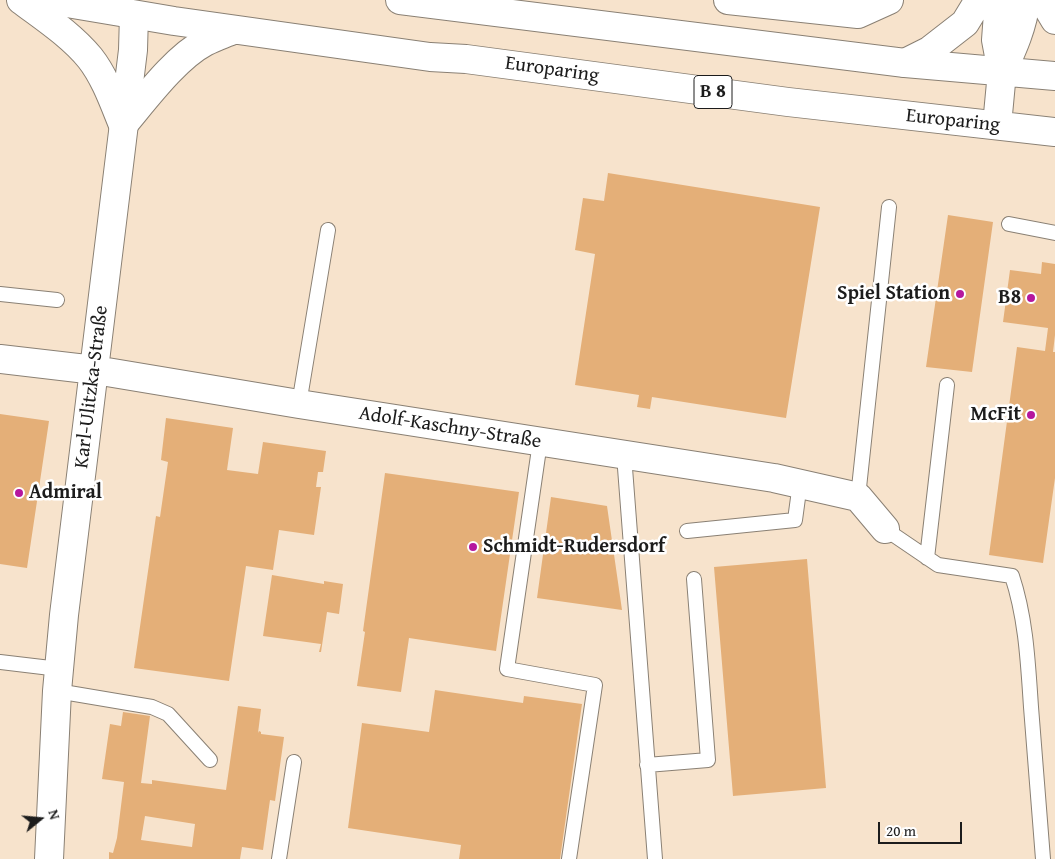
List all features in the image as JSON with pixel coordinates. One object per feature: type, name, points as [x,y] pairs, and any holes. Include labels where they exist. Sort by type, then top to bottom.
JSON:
[{"type":"main road","points":[[21,0],[74,41],[90,58],[106,86],[123,125],[154,88],[190,52],[204,43],[233,30]]},
{"type":"main road","name":"Europaring","points":[[49,0],[135,8],[233,30],[430,57],[466,59],[909,117],[1055,132]]},
{"type":"main road","points":[[400,0],[905,62],[1055,76]]},
{"type":"main road","points":[[728,0],[858,14],[889,0]]},
{"type":"main road","points":[[905,62],[928,51],[965,23],[979,0]]},
{"type":"main road","points":[[997,125],[1002,72],[996,40],[999,0]]},
{"type":"main road","points":[[1002,72],[1017,40],[1026,0]]},
{"type":"main road","points":[[1043,0],[1055,20]]},
{"type":"main road","name":"Karl-Ulitzka-Straße","points":[[49,859],[58,680],[64,615],[133,50],[135,8]]},
{"type":"main road","name":"Adolf-Kaschny-Straße","points":[[0,359],[95,370],[299,404],[774,478],[858,497]]},
{"type":"main road","points":[[858,497],[884,529]]},
{"type":"lane","points":[[858,497],[889,207]]},
{"type":"lane","points":[[1009,224],[1055,233]]},
{"type":"lane","points":[[299,404],[328,230]]},
{"type":"lane","points":[[0,294],[57,300]]},
{"type":"lane","points":[[927,558],[947,385]]},
{"type":"lane","points":[[540,442],[507,669],[595,685],[569,859]]},
{"type":"lane","points":[[624,455],[655,859]]},
{"type":"lane","points":[[687,531],[795,520],[800,483]]},
{"type":"lane","points":[[884,529],[938,565],[1012,576],[1020,599],[1022,613],[1043,859]]},
{"type":"lane","points":[[647,766],[708,760],[694,579]]},
{"type":"lane","points":[[0,662],[152,706],[168,714],[210,760]]},
{"type":"lane","points":[[279,859],[294,762]]},
{"type":"building","points":[[608,173],[820,207],[786,418],[652,397],[650,409],[637,407],[639,395],[575,385],[595,254],[575,250],[583,198],[604,201]]},
{"type":"building","name":"Spiel Station","points":[[948,215],[993,222],[972,372],[926,367]]},
{"type":"building","name":"McFit","points":[[1042,262],[1055,264],[1055,335],[1053,352],[1055,352],[1055,478],[1043,563],[989,555],[1017,347],[1045,351],[1048,328],[1003,322],[1010,270],[1041,274]]},
{"type":"building","name":"Admiral","points":[[0,414],[49,421],[27,568],[0,564]]},
{"type":"building","points":[[166,418],[233,428],[227,470],[258,474],[263,442],[326,451],[323,472],[318,472],[316,487],[321,487],[314,535],[279,530],[273,570],[246,566],[229,681],[134,668],[156,516],[160,517],[168,462],[161,460]]},
{"type":"building","points":[[385,473],[519,492],[496,651],[409,638],[401,692],[357,686]]},
{"type":"building","points":[[551,497],[607,506],[622,610],[537,598]]},
{"type":"building","points":[[807,559],[826,788],[733,796],[714,567]]},
{"type":"building","points":[[272,575],[324,584],[324,581],[343,584],[339,614],[327,612],[321,652],[319,652],[321,644],[263,636]]},
{"type":"building","points":[[435,690],[523,703],[524,696],[582,704],[560,859],[459,859],[461,845],[348,828],[362,723],[429,732]]},
{"type":"building","points":[[238,706],[261,709],[258,733],[259,731],[261,734],[284,737],[275,801],[270,800],[263,850],[242,847],[240,859],[109,859],[109,852],[113,853],[117,838],[124,782],[102,779],[110,724],[121,726],[123,712],[150,716],[141,783],[152,784],[152,780],[226,790]],"holes":[[[145,816],[195,824],[192,847],[141,840]]]},
{"type":"place","name":"Spiel Station","points":[[960,294]]},
{"type":"place","name":"B8","points":[[1031,298]]},
{"type":"place","name":"McFit","points":[[1031,415]]},
{"type":"place","name":"Admiral","points":[[19,493]]},
{"type":"place","name":"Schmidt-Rudersdorf","points":[[473,547]]}]
